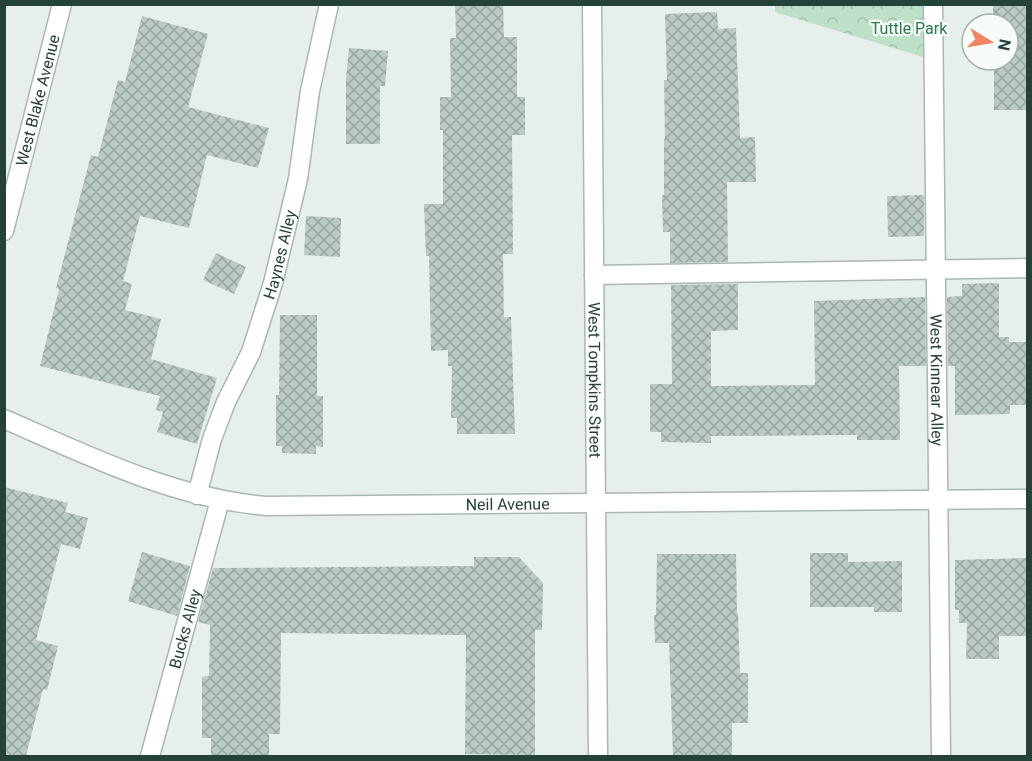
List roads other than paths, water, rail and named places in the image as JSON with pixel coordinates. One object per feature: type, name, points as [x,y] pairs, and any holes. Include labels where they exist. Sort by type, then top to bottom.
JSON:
[{"type":"street","name":"West Blake Avenue","points":[[4,231],[62,4]]},
{"type":"street","name":"Haynes Alley","points":[[197,495],[212,439],[226,402],[251,352],[273,283],[298,178],[310,90],[329,4]]},
{"type":"street","name":"West Tompkins Street","points":[[592,4],[598,756]]},
{"type":"street","name":"West Kinnear Alley","points":[[933,4],[940,756]]},
{"type":"street","points":[[594,275],[1028,268]]},
{"type":"street","name":"Neil Avenue","points":[[4,419],[171,488],[220,500],[266,506],[1028,499]]},
{"type":"street","name":"Bucks Alley","points":[[150,756],[220,500]]},
{"type":"park label","name":"Tuttle Park","points":[[909,28]]}]
